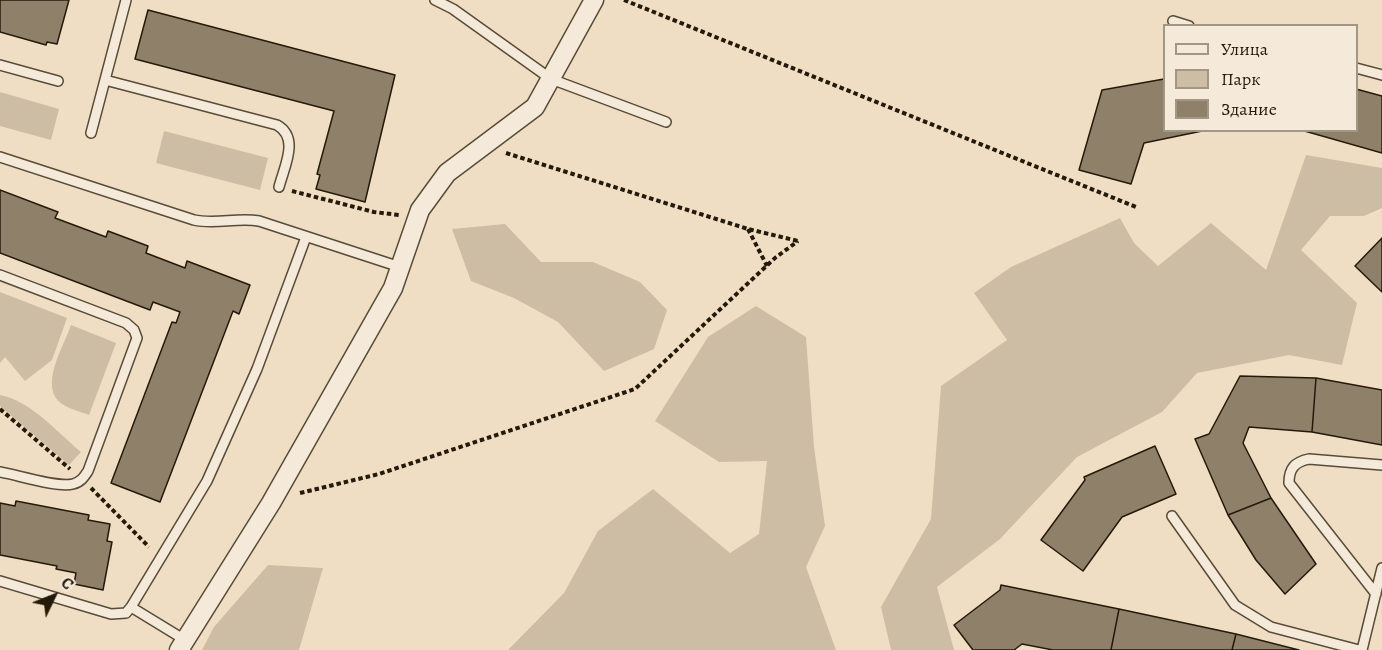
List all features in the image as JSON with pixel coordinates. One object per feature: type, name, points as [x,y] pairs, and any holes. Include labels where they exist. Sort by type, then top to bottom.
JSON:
[{"type":"street","points":[[182,645],[271,503],[393,288],[420,210],[447,173],[535,108],[594,0]]},
{"type":"lane","points":[[91,133],[126,0]]},
{"type":"lane","points":[[435,0],[453,9],[551,79],[666,122]]},
{"type":"lane","points":[[1173,21],[1183,24]]},
{"type":"lane","points":[[0,65],[58,81]]},
{"type":"lane","points":[[1358,69],[1382,75]]},
{"type":"lane","points":[[105,80],[285,129],[290,136],[290,144],[279,187]]},
{"type":"lane","points":[[0,157],[194,220],[210,223],[246,219],[400,267]]},
{"type":"lane","points":[[0,581],[111,614],[120,615],[132,607],[207,481],[257,369],[306,237]]},
{"type":"lane","points":[[0,275],[126,323],[134,330],[137,338],[88,471],[82,479],[73,484],[62,484],[0,472]]},
{"type":"lane","points":[[1376,594],[1288,483],[1288,474],[1292,466],[1309,459],[1382,465]]},
{"type":"lane","points":[[1172,516],[1235,605],[1271,627],[1360,650],[1382,568]]},
{"type":"lane","points":[[132,607],[182,645]]},
{"type":"path","points":[[624,0],[1136,207]]},
{"type":"path","points":[[271,503],[317,488],[379,474],[635,389],[765,267],[798,241],[748,229],[486,146]]},
{"type":"path","points":[[279,187],[374,213],[396,215]]},
{"type":"path","points":[[748,229],[765,267]]},
{"type":"green space","points":[[0,92],[59,109],[51,140],[0,126]]},
{"type":"green space","points":[[164,131],[268,158],[260,190],[156,163]]},
{"type":"green space","points":[[1306,155],[1382,168],[1382,208],[1364,216],[1330,216],[1301,250],[1357,303],[1342,365],[1289,355],[1197,373],[1162,412],[1077,457],[1000,539],[937,587],[954,650],[891,650],[881,607],[931,519],[941,386],[1007,340],[974,293],[1011,267],[1120,218],[1134,243],[1158,266],[1211,223],[1266,270]]},
{"type":"green space","points":[[505,224],[541,262],[593,262],[640,282],[667,310],[654,349],[604,371],[558,322],[514,298],[471,281],[452,229]]},
{"type":"green space","points":[[0,292],[67,318],[52,360],[25,381],[5,357],[0,363]]},
{"type":"green space","points":[[756,306],[806,337],[814,447],[825,526],[806,567],[836,650],[508,650],[564,593],[598,531],[653,489],[730,553],[759,534],[767,461],[719,462],[655,421],[708,337]]},
{"type":"green space","points":[[71,325],[116,343],[89,415],[62,404],[55,397],[52,387],[55,366]]},
{"type":"green space","points":[[0,395],[11,398],[33,410],[81,452],[69,465],[0,406]]},
{"type":"green space","points":[[268,565],[323,568],[299,650],[202,650],[214,627]]},
{"type":"building","points":[[0,0],[69,0],[57,44],[47,42],[46,45],[0,32]]},
{"type":"building","points":[[148,10],[395,75],[365,202],[316,189],[320,175],[317,174],[334,111],[135,59]]},
{"type":"building","points":[[1163,79],[1163,132],[1197,132],[1144,143],[1131,184],[1079,170],[1102,90]]},
{"type":"building","points":[[1358,90],[1382,96],[1382,153],[1308,132],[1358,132]]},
{"type":"building","points":[[0,190],[58,212],[55,218],[106,237],[108,231],[148,246],[146,253],[185,268],[187,261],[250,285],[239,314],[233,311],[160,502],[111,483],[172,322],[176,323],[180,312],[153,302],[150,310],[0,253]]},
{"type":"building","points":[[1382,238],[1382,292],[1355,266]]},
{"type":"building","points":[[1240,376],[1316,378],[1312,432],[1249,427],[1243,443],[1271,498],[1228,515],[1195,439],[1209,434]]},
{"type":"building","points":[[1316,378],[1382,390],[1382,445],[1312,432]]},
{"type":"building","points":[[1155,446],[1176,494],[1122,517],[1083,571],[1041,540],[1085,480],[1084,477]]},
{"type":"building","points":[[1271,498],[1316,564],[1285,594],[1256,560],[1228,515]]},
{"type":"building","points":[[16,501],[89,515],[88,520],[110,524],[107,541],[112,542],[103,590],[74,584],[76,573],[56,569],[57,566],[0,555],[0,503],[15,506]]},
{"type":"building","points":[[1001,585],[1119,609],[1111,650],[1053,650],[1022,644],[1014,650],[973,650],[954,625],[1000,590]]},
{"type":"building","points":[[1119,609],[1236,634],[1232,650],[1111,650]]},
{"type":"building","points":[[1236,634],[1299,650],[1232,650]]}]
